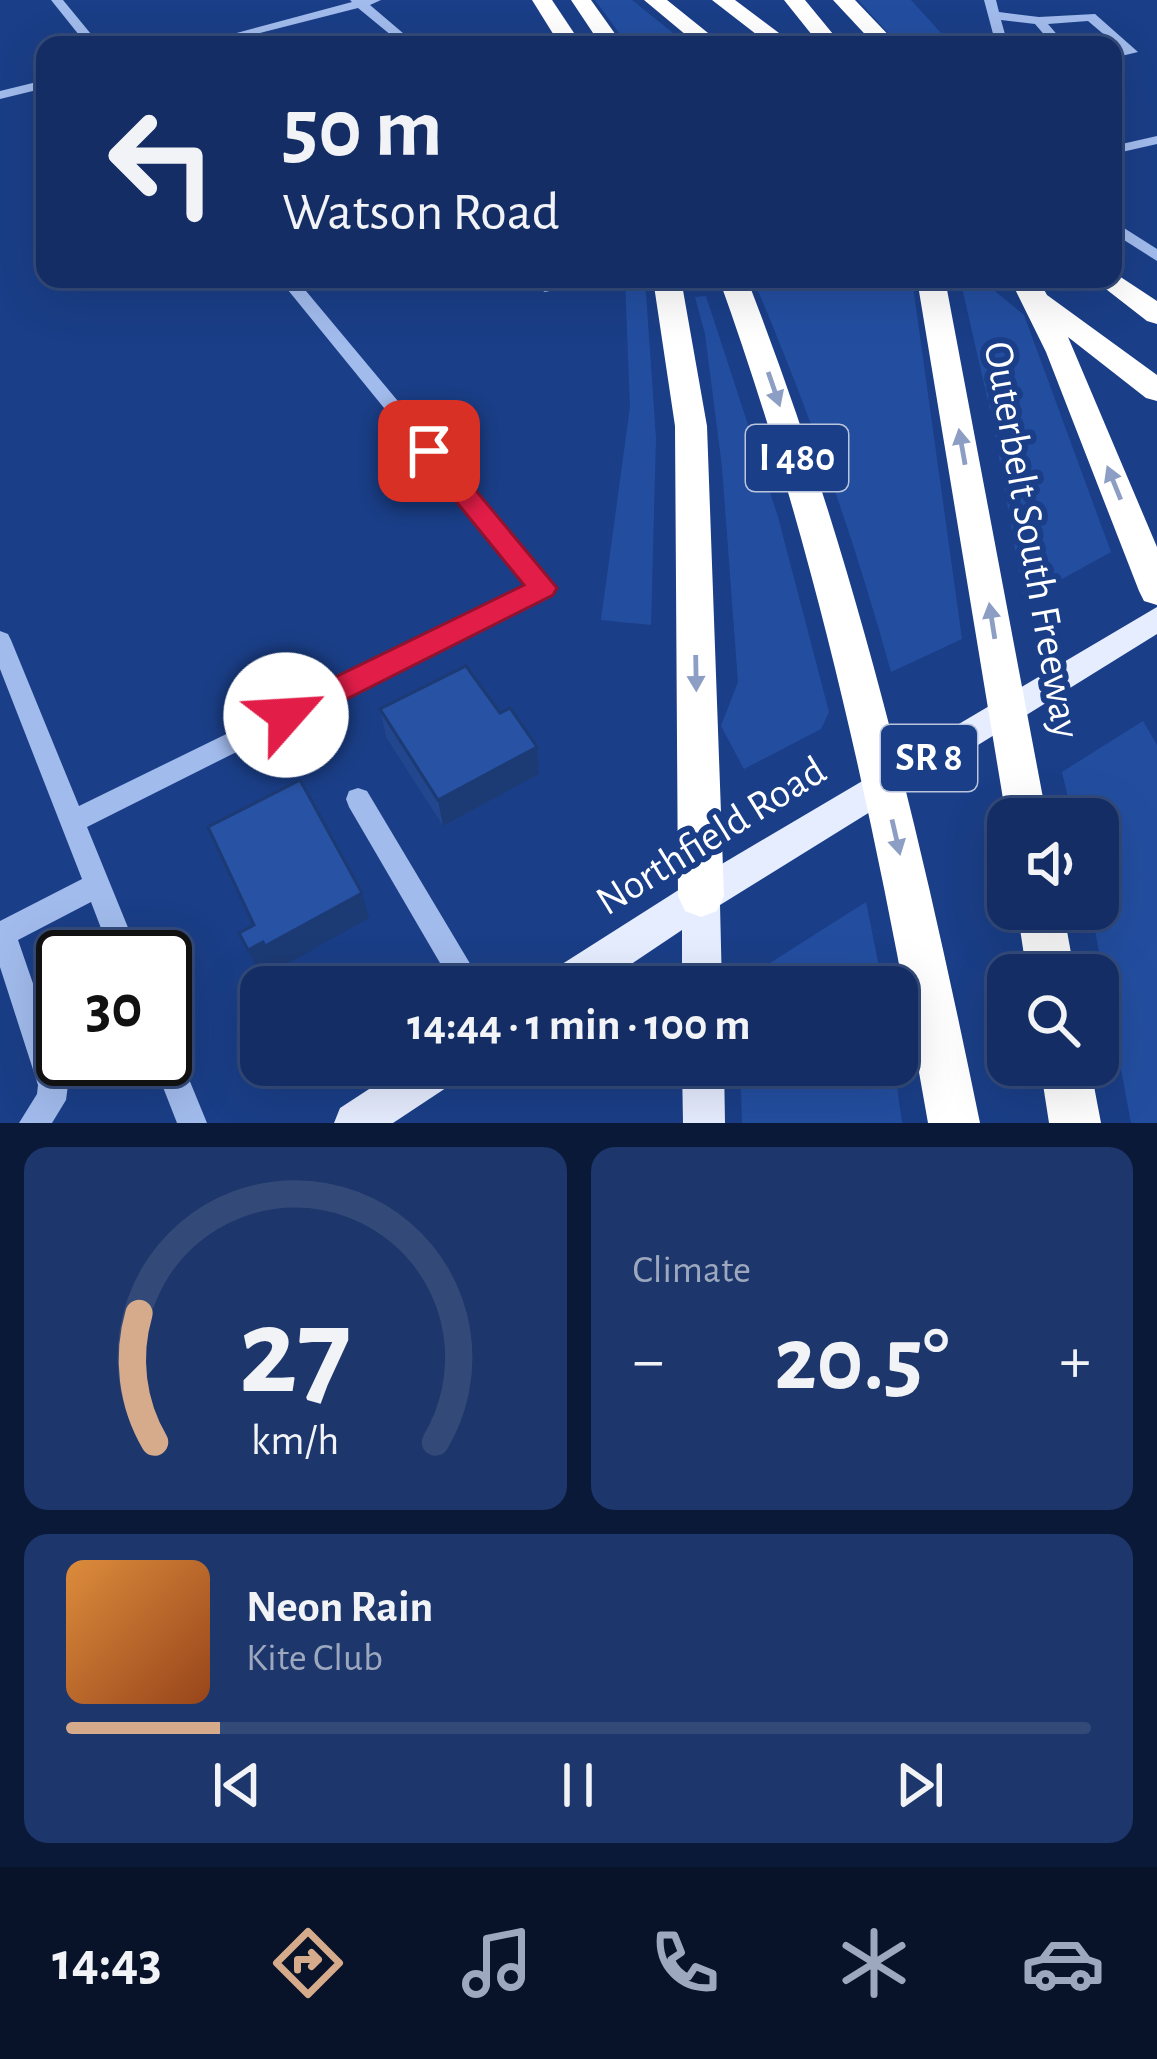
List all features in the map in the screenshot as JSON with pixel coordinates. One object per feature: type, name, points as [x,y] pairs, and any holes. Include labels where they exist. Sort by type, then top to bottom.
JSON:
[{"type":"highway","points":[[542,0],[565,36]]},
{"type":"highway","points":[[581,0],[606,36]]},
{"type":"highway","points":[[654,0],[700,36]]},
{"type":"highway","points":[[722,0],[772,36]]},
{"type":"highway","points":[[794,0],[824,36]]},
{"type":"highway","points":[[843,0],[878,36]]},
{"type":"highway","points":[[668,288],[691,426],[701,896]]},
{"type":"highway","name":"I 480","points":[[736,288],[806,484],[850,641],[954,1123]]},
{"type":"highway","name":"Outerbelt South Freeway","points":[[933,288],[1021,798]]},
{"type":"highway","points":[[1024,288],[1157,391]]},
{"type":"highway","points":[[1029,288],[1061,352],[1157,592]]},
{"type":"highway","points":[[1120,288],[1157,315]]},
{"type":"highway","points":[[1069,1086],[1075,1123]]},
{"type":"main road","name":"Northfield Road","points":[[594,966],[1157,619]]},
{"type":"main road","points":[[701,896],[702,966]]},
{"type":"main road","points":[[355,1123],[411,1086]]},
{"type":"main road","points":[[704,1086],[704,1123]]},
{"type":"street","points":[[56,0],[86,36]]},
{"type":"street","points":[[990,0],[1000,36]]},
{"type":"street","points":[[232,36],[364,1],[401,36]]},
{"type":"street","points":[[994,15],[1040,21],[1091,17],[1113,36]]},
{"type":"street","points":[[1040,21],[1052,36]]},
{"type":"street","points":[[0,95],[36,86]]},
{"type":"street","points":[[1122,148],[1157,140]]},
{"type":"street","points":[[1122,232],[1157,256]]},
{"type":"street","points":[[72,822],[543,588],[294,288]]},
{"type":"street","points":[[0,640],[115,930]]},
{"type":"street","points":[[358,800],[457,966]]},
{"type":"street","points":[[34,1123],[51,1100],[53,1085],[2,935],[97,885]]},
{"type":"street","points":[[177,1086],[192,1123]]},
{"type":"shaded area","points":[[595,0],[632,0],[677,36],[621,36]]},
{"type":"shaded area","points":[[858,0],[911,0],[944,36],[891,36]]},
{"type":"shaded area","points":[[625,288],[646,288],[656,438],[651,625],[601,620],[630,407]]},
{"type":"shaded area","points":[[757,288],[913,288],[962,639],[891,672],[862,572]]},
{"type":"shaded area","points":[[962,288],[991,288],[1024,315],[1111,552],[1024,600],[993,423]]},
{"type":"shaded area","points":[[706,296],[778,517],[829,712],[821,729],[744,769],[721,726],[738,682],[722,467],[705,334],[695,297]]},
{"type":"shaded area","points":[[1143,721],[1157,745],[1157,1123],[1131,1123],[1119,1059],[1119,954],[1099,954],[1095,930],[1119,930],[1119,798],[1068,798],[1062,772]]},
{"type":"shaded area","points":[[866,902],[879,966],[765,966]]},
{"type":"shaded area","points":[[741,1086],[897,1086],[902,1123],[742,1123]]},
{"type":"building","points":[[466,666],[500,713],[510,708],[537,747],[438,800],[380,709]]},
{"type":"building","points":[[300,780],[362,893],[265,946],[263,942],[248,950],[239,933],[254,925],[208,827]]},
{"type":"route","points":[[286,715],[543,588],[429,451]]}]
